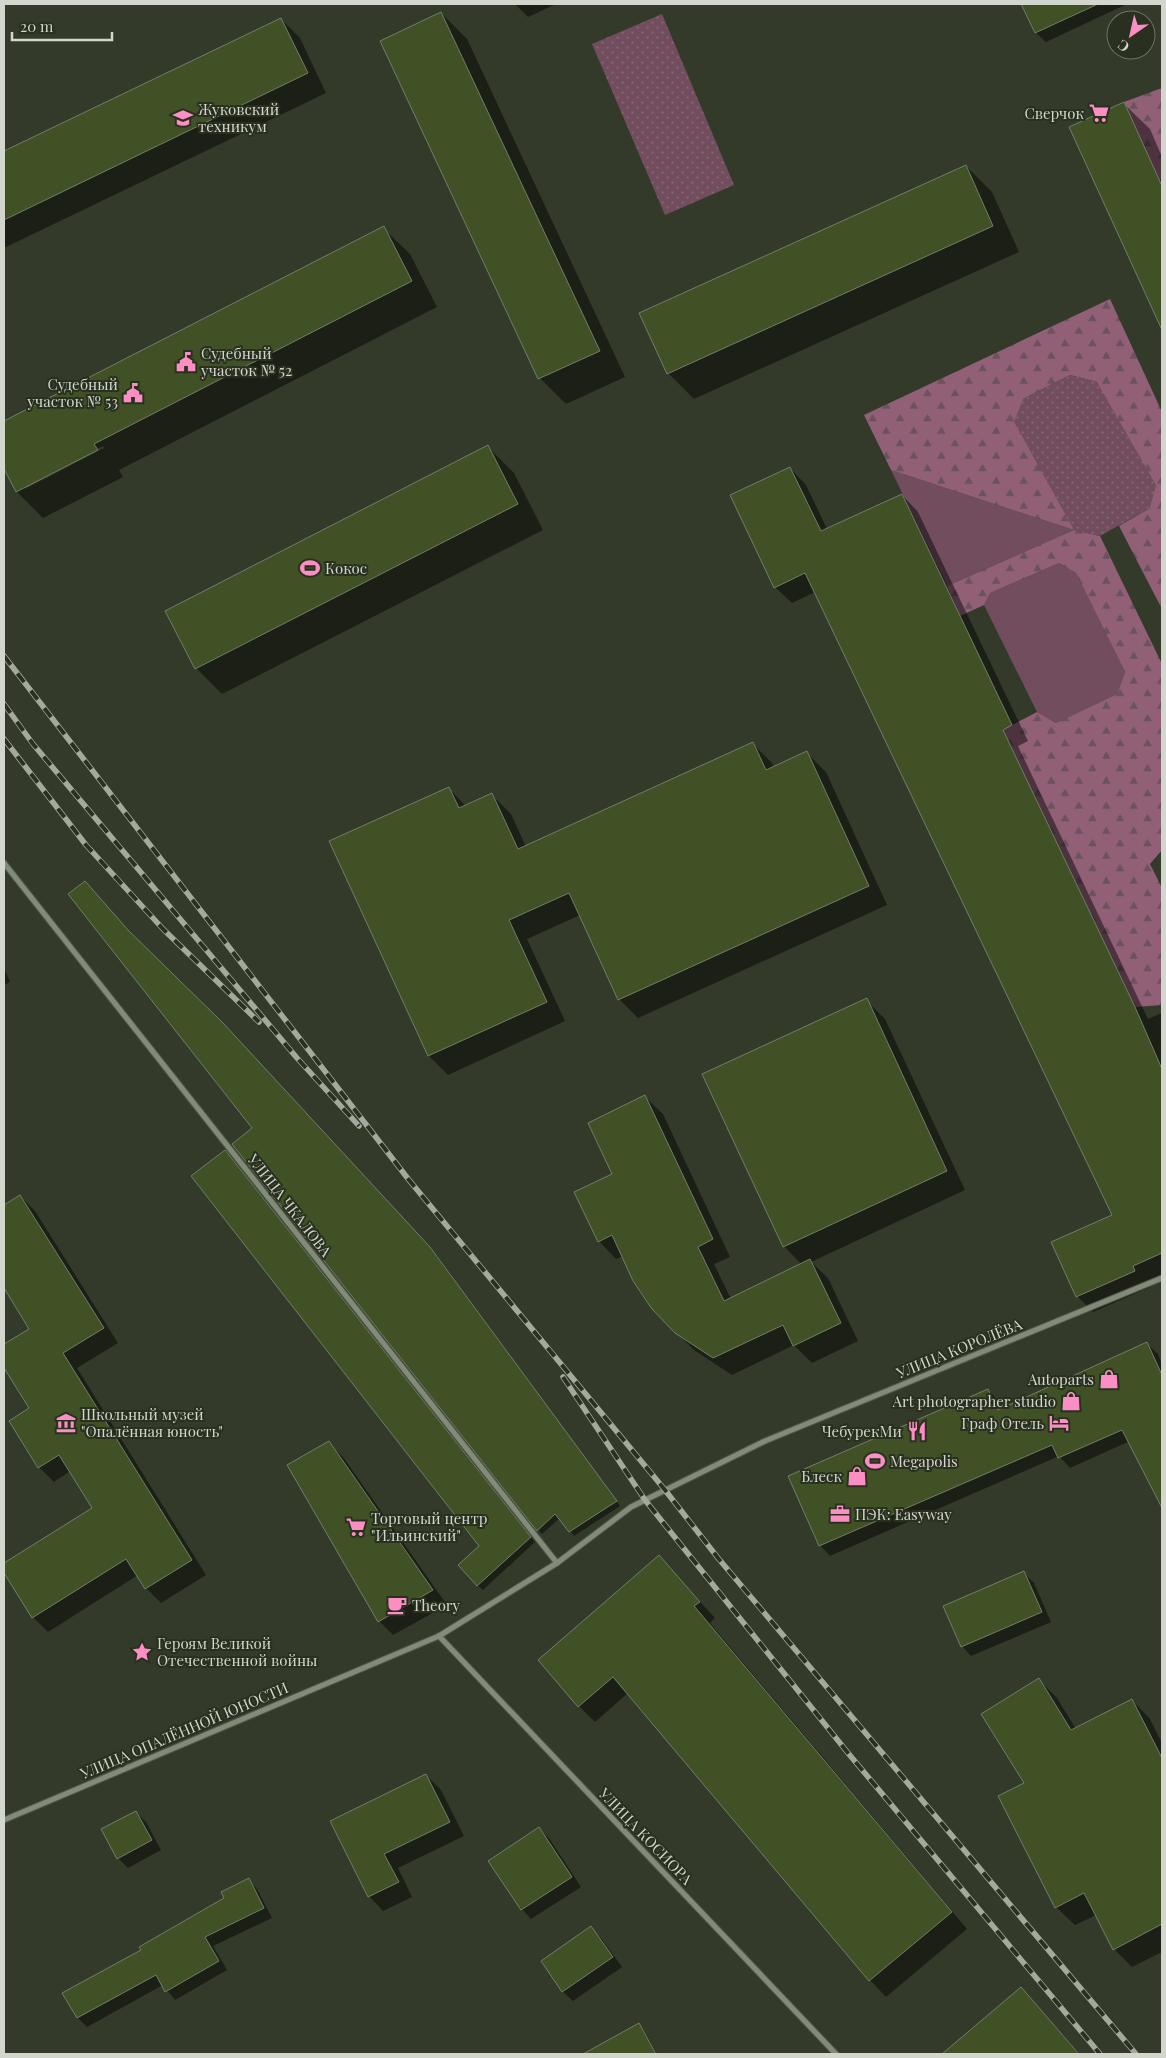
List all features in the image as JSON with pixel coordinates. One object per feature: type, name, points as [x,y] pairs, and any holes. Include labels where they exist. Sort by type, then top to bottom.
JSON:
[{"type":"street","name":"УЛИЦА ЧКАЛОВА","points":[[4,863],[557,1563]]},
{"type":"street","name":"УЛИЦА КОРОЛЁВА","points":[[557,1563],[632,1507],[765,1441],[1162,1278]]},
{"type":"street","name":"УЛИЦА ОПАЛЁННОЙ ЮНОСТИ","points":[[4,1820],[439,1636],[557,1563]]},
{"type":"street","name":"УЛИЦА КОСИОРА","points":[[439,1636],[836,2054]]},
{"type":"shaded area","points":[[662,14],[734,185],[665,215],[592,44]]},
{"type":"shaded area","points":[[1070,375],[1097,382],[1156,485],[1150,508],[1100,536],[1074,530],[1014,422],[1023,399]]},
{"type":"shaded area","points":[[891,470],[1074,530],[947,586]]},
{"type":"shaded area","points":[[1059,563],[1076,573],[1125,672],[1117,694],[1056,723],[1037,712],[984,605],[990,593]]},
{"type":"green space","points":[[1162,88],[1162,186],[1124,102]]},
{"type":"green space","points":[[1110,299],[1162,412],[1162,609],[1119,526],[1150,508],[1097,382],[1070,375],[1023,399],[1074,530],[891,470],[864,415]]},
{"type":"green space","points":[[1074,530],[1100,536],[1162,664],[1162,850],[1150,864],[1162,888],[1162,1005],[1135,1007],[1003,730],[1037,712],[1056,723],[1117,694],[1125,672],[1076,573],[1059,563],[990,593],[984,605],[960,616],[947,586]]},
{"type":"building","points":[[1021,4],[1098,4],[1035,33]]},
{"type":"building","points":[[441,12],[600,351],[538,379],[380,41]]},
{"type":"building","name":"Жуковский техникум","points":[[281,18],[308,73],[4,220],[4,151]]},
{"type":"building","points":[[1124,102],[1162,186],[1162,330],[1069,127]]},
{"type":"building","points":[[966,165],[993,226],[667,374],[639,313]]},
{"type":"building","points":[[384,226],[412,281],[94,444],[98,450],[16,492],[4,469],[4,421]]},
{"type":"building","points":[[488,445],[518,504],[195,669],[165,611]]},
{"type":"building","points":[[790,467],[821,531],[902,494],[1012,725],[1003,730],[1135,1007],[1162,1069],[1162,1253],[1133,1266],[1135,1271],[1076,1297],[1051,1242],[1112,1215],[805,573],[774,588],[730,495]]},
{"type":"building","points":[[753,742],[766,770],[807,751],[869,886],[618,1000],[569,893],[509,920],[547,1002],[428,1056],[329,841],[449,787],[459,808],[492,793],[518,849]]},
{"type":"building","points":[[85,881],[128,930],[223,1023],[430,1247],[617,1501],[569,1532],[555,1514],[537,1531],[232,1144],[252,1128],[68,894]]},
{"type":"building","points":[[867,998],[947,1171],[783,1247],[702,1074]]},
{"type":"building","points":[[645,1095],[713,1239],[698,1247],[724,1301],[810,1259],[841,1323],[793,1346],[783,1325],[713,1358],[675,1333],[652,1309],[633,1281],[612,1235],[598,1242],[574,1192],[612,1174],[588,1123]]},
{"type":"building","points":[[225,1150],[531,1537],[477,1586],[458,1565],[479,1546],[191,1176]]},
{"type":"building","points":[[20,1195],[104,1328],[63,1353],[192,1560],[145,1589],[126,1559],[32,1618],[4,1573],[4,1563],[92,1508],[59,1455],[38,1468],[9,1421],[29,1408],[4,1368],[4,1344],[29,1329],[4,1288],[4,1205]]},
{"type":"building","points":[[1147,1342],[1162,1375],[1162,1508],[1122,1430],[1058,1458],[1052,1445],[819,1546],[788,1476],[988,1389],[998,1410]]},
{"type":"building","name":"Торговый центр \"Ильинский\"","points":[[329,1441],[433,1590],[378,1622],[287,1465]]},
{"type":"building","points":[[659,1555],[700,1602],[694,1606],[952,1912],[869,1981],[613,1677],[578,1707],[538,1660]]},
{"type":"building","points":[[1024,1571],[1042,1612],[961,1647],[943,1606]]},
{"type":"building","points":[[1039,1678],[1071,1730],[1132,1699],[1162,1758],[1162,1924],[1113,1950],[1084,1893],[1055,1908],[998,1796],[1024,1783],[981,1714]]},
{"type":"building","points":[[426,1774],[450,1822],[384,1854],[399,1882],[368,1897],[330,1821]]},
{"type":"building","points":[[136,1811],[152,1840],[117,1859],[101,1829]]},
{"type":"building","points":[[539,1827],[572,1877],[521,1910],[488,1861]]},
{"type":"building","points":[[249,1878],[264,1908],[205,1937],[219,1961],[165,1992],[156,1975],[77,2018],[62,1993],[141,1950],[139,1947],[224,1898],[221,1892]]},
{"type":"building","points":[[591,1926],[613,1957],[562,1992],[541,1961]]},
{"type":"building","points":[[1021,1987],[1079,2054],[942,2054]]},
{"type":"building","points":[[639,2023],[656,2054],[583,2054]]},
{"type":"railway","points":[[4,656],[409,1180],[665,1490],[718,1558],[1136,2054]]},
{"type":"railway","points":[[4,704],[33,744],[297,1058],[359,1126]]},
{"type":"railway","points":[[4,739],[86,845],[164,930],[259,1022]]},
{"type":"railway","points":[[563,1377],[645,1500],[848,1753],[1100,2054]]},
{"type":"place","name":"Сверчок","points":[[1099,113]]},
{"type":"place","name":"Жуковский техникум","points":[[183,118]]},
{"type":"place","name":"Судебный участок № 52","points":[[186,362]]},
{"type":"place","name":"Судебный участок № 53","points":[[133,393]]},
{"type":"place","name":"Кокос","points":[[310,568]]},
{"type":"place","name":"Autoparts","points":[[1109,1379]]},
{"type":"place","name":"Art photographer studio","points":[[1071,1401]]},
{"type":"place","name":"Школьный музей \"Опалённая юность\"","points":[[66,1423]]},
{"type":"place","name":"Граф Отель","points":[[1059,1423]]},
{"type":"place","name":"ЧебурекМи","points":[[917,1431]]},
{"type":"place","name":"Megapolis","points":[[875,1461]]},
{"type":"place","name":"Блеск","points":[[857,1476]]},
{"type":"place","name":"ПЭК: Easyway","points":[[840,1514]]},
{"type":"place","name":"Торговый центр \"Ильинский\"","points":[[356,1527]]},
{"type":"place","name":"Theory","points":[[397,1605]]},
{"type":"place","name":"Героям Великой Отечественной войны","points":[[142,1652]]}]
